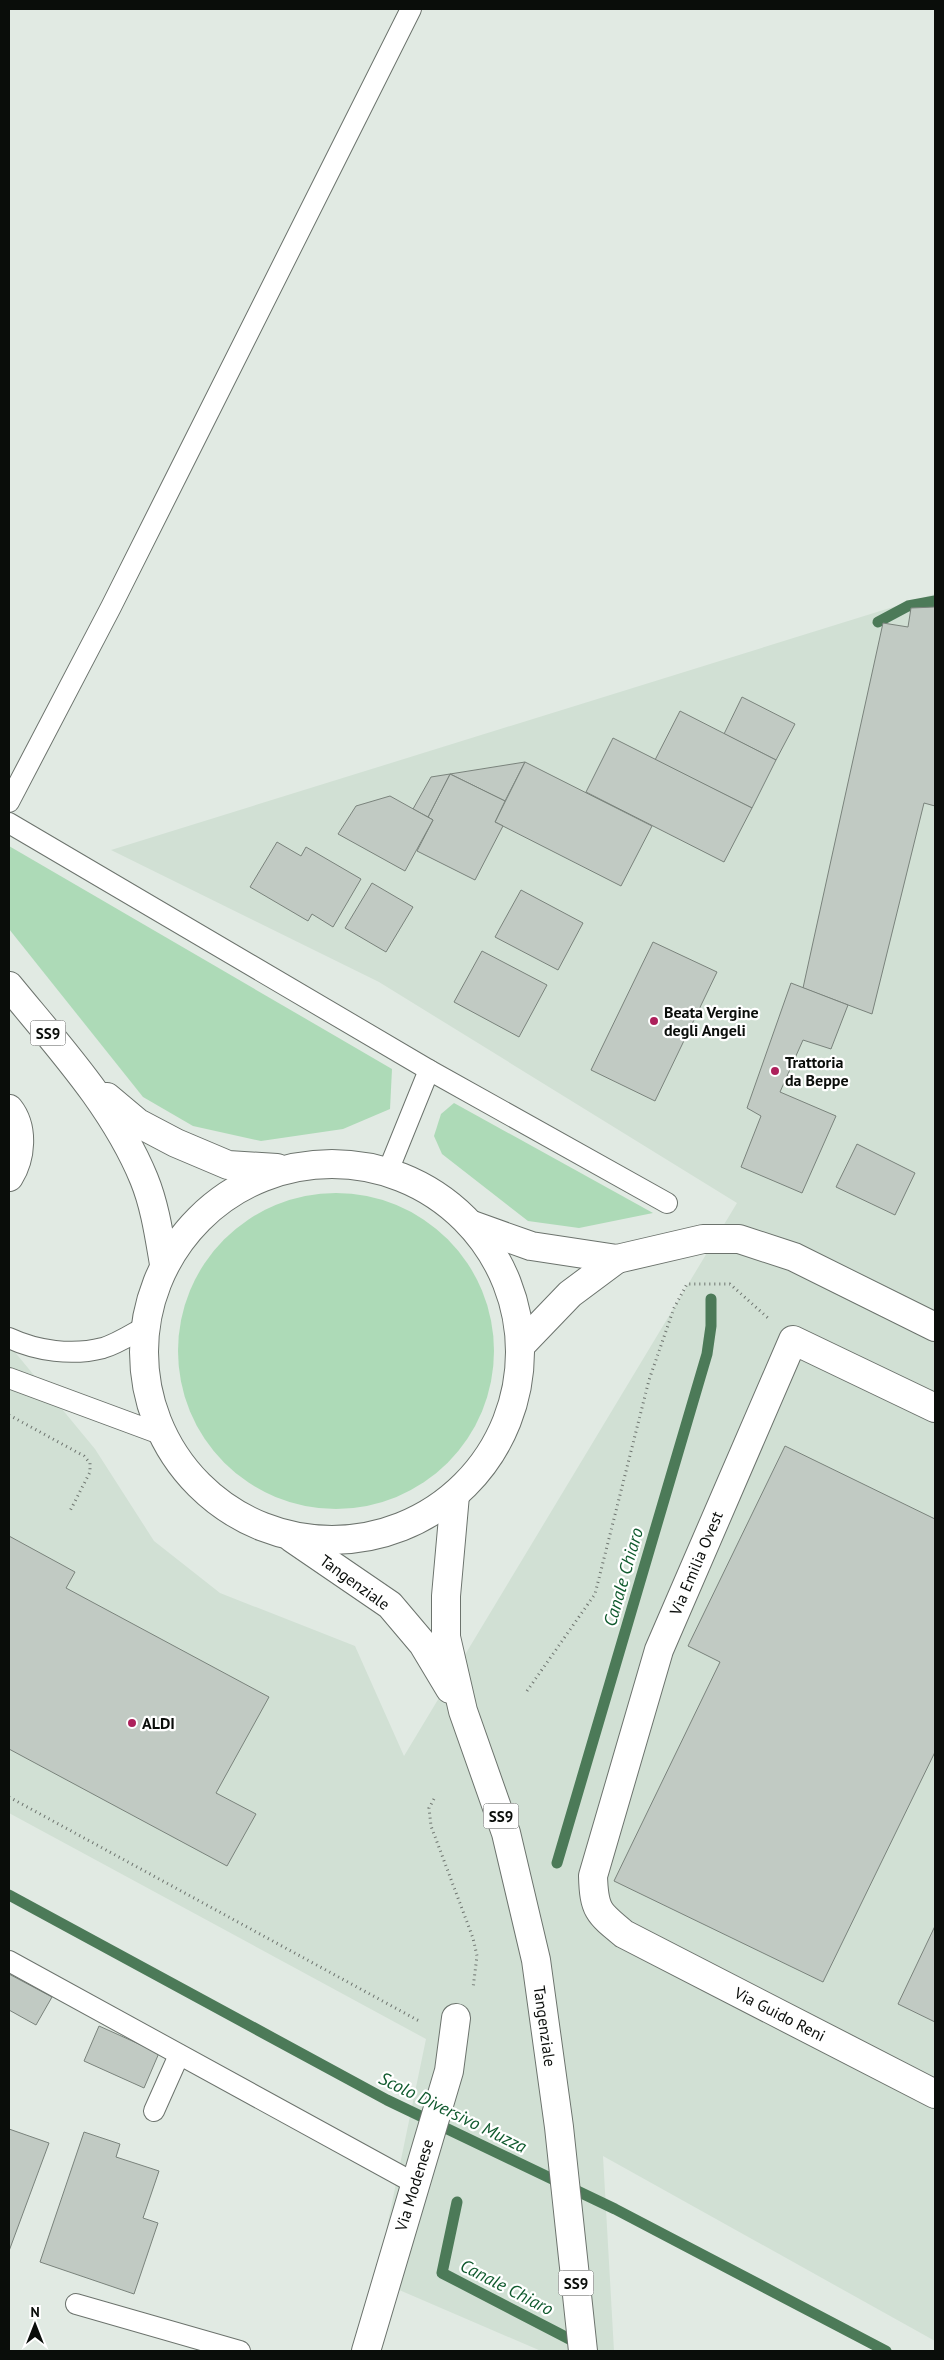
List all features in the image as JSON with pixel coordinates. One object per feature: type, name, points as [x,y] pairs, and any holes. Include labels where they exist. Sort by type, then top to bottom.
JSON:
[{"type":"main road","name":"SS9","points":[[9,986],[86,1080]]},
{"type":"main road","points":[[86,1080],[138,1123],[176,1143],[228,1165],[284,1169]]},
{"type":"main road","points":[[86,1080],[118,1129],[144,1178],[157,1220],[164,1264]]},
{"type":"main road","points":[[9,1109],[20,1136],[16,1166],[9,1178]]},
{"type":"main road","points":[[318,1164],[354,1164],[388,1171],[419,1184],[440,1197],[472,1225],[492,1251],[507,1280],[517,1312],[521,1345],[518,1387],[505,1427],[484,1464],[455,1495],[418,1520],[377,1535],[333,1540],[289,1536],[240,1518],[199,1487],[167,1446],[148,1398],[142,1352],[148,1306],[164,1264],[181,1237],[202,1214],[227,1194],[255,1180],[284,1169],[318,1164]]},
{"type":"main road","points":[[472,1225],[531,1246],[617,1259],[703,1240],[739,1240],[794,1257],[935,1326]]},
{"type":"main road","points":[[521,1345],[570,1294],[617,1259]]},
{"type":"main road","points":[[793,1340],[935,1408]]},
{"type":"main road","name":"Via Emilia Ovest","points":[[624,1934],[600,1915],[593,1896],[593,1876],[659,1650],[793,1340]]},
{"type":"main road","name":"Tangenziale","points":[[455,1495],[446,1596],[446,1638],[463,1711],[506,1833],[536,1960],[560,2127],[582,2339]]},
{"type":"main road","name":"Tangenziale","points":[[289,1536],[390,1605],[423,1644],[463,1711]]},
{"type":"main road","name":"Via Guido Reni","points":[[624,1934],[935,2094]]},
{"type":"main road","name":"Via Modenese","points":[[366,2351],[417,2173],[449,2071],[456,2018]]},
{"type":"lane","points":[[9,802],[111,608],[411,9]]},
{"type":"lane","points":[[9,823],[429,1070],[666,1203]]},
{"type":"lane","points":[[388,1171],[429,1070]]},
{"type":"lane","points":[[9,1338],[28,1347],[66,1352],[104,1348],[145,1328]]},
{"type":"lane","points":[[9,1378],[163,1435]]},
{"type":"lane","points":[[9,1961],[180,2054],[417,2173]]},
{"type":"lane","points":[[154,2111],[180,2054]]},
{"type":"lane","points":[[76,2304],[240,2351]]},
{"type":"path","points":[[527,1691],[595,1594],[649,1380],[674,1308],[687,1284],[730,1284],[793,1340]]},
{"type":"path","points":[[9,1415],[84,1456],[90,1463],[90,1472],[70,1510]]},
{"type":"path","points":[[9,1797],[407,2017],[434,2028],[456,2018],[468,2002],[475,1981],[477,1956],[473,1938],[429,1817],[429,1808],[434,1800]]},
{"type":"shaded area","points":[[935,594],[935,2341],[603,2156],[614,2351],[541,2351],[376,2280],[426,2039],[9,1813],[9,1345],[95,1449],[154,1541],[220,1593],[355,1646],[404,1756],[737,1203],[379,982],[111,850]]},
{"type":"green space","points":[[9,846],[392,1069],[390,1109],[343,1129],[261,1141],[193,1126],[143,1097],[9,929]]},
{"type":"green space","points":[[454,1103],[653,1213],[579,1228],[528,1221],[442,1154],[434,1136],[441,1114]]},
{"type":"green space","points":[[336,1193],[367,1196],[397,1205],[424,1219],[448,1239],[468,1263],[482,1290],[491,1320],[494,1351],[491,1382],[482,1412],[468,1439],[448,1463],[424,1483],[397,1497],[367,1506],[336,1509],[305,1506],[275,1497],[248,1483],[224,1463],[204,1439],[190,1412],[181,1382],[178,1351],[181,1320],[190,1290],[204,1263],[224,1239],[248,1219],[275,1205],[305,1196]]},
{"type":"building","points":[[935,607],[935,806],[924,803],[872,1014],[803,988],[883,623],[908,627],[911,608]]},
{"type":"building","points":[[742,697],[795,724],[776,760],[724,734]]},
{"type":"building","points":[[680,711],[776,760],[752,808],[655,760]]},
{"type":"building","points":[[613,738],[752,808],[724,862],[586,792]]},
{"type":"building","points":[[525,762],[505,801],[450,774]]},
{"type":"building","points":[[525,762],[652,826],[621,886],[495,822]]},
{"type":"building","points":[[450,774],[505,801],[495,822],[503,826],[475,880],[417,851],[433,820],[428,817]]},
{"type":"building","points":[[450,774],[428,817],[413,809],[431,777]]},
{"type":"building","points":[[390,796],[433,820],[405,871],[338,834],[356,806]]},
{"type":"building","points":[[277,842],[301,856],[306,847],[361,879],[333,927],[312,914],[308,921],[250,887]]},
{"type":"building","points":[[372,883],[413,907],[386,952],[345,928]]},
{"type":"building","points":[[521,890],[583,923],[558,970],[495,937]]},
{"type":"building","name":"Beata Vergine degli Angeli","points":[[653,942],[717,972],[655,1101],[591,1070]]},
{"type":"building","points":[[482,951],[547,985],[519,1037],[454,1002]]},
{"type":"building","name":"Trattoria da Beppe","points":[[791,983],[848,1005],[831,1049],[803,1040],[780,1092],[836,1116],[802,1193],[741,1167],[761,1116],[747,1108]]},
{"type":"building","points":[[857,1144],[915,1173],[895,1215],[836,1187]]},
{"type":"building","points":[[785,1446],[935,1519],[935,1752],[823,1982],[614,1881],[720,1662],[688,1646]]},
{"type":"building","name":"ALDI","points":[[9,1536],[75,1572],[66,1588],[269,1697],[216,1793],[256,1814],[227,1866],[9,1749]]},
{"type":"building","points":[[935,1926],[935,2022],[898,2004]]},
{"type":"building","points":[[9,1974],[52,1997],[36,2025],[9,2010]]},
{"type":"building","points":[[99,2026],[159,2053],[144,2088],[84,2061]]},
{"type":"building","points":[[9,2129],[49,2143],[9,2251]]},
{"type":"building","points":[[84,2132],[120,2144],[116,2157],[159,2171],[143,2218],[158,2223],[134,2294],[40,2262]]},
{"type":"waterway","name":"Canale Chiaro","points":[[878,622],[908,606],[935,601]]},
{"type":"waterway","name":"Canale Chiaro","points":[[557,1863],[707,1354],[711,1326],[711,1299]]},
{"type":"waterway","name":"Scolo Diversivo Muzza","points":[[9,1895],[387,2100],[615,2209],[886,2351]]},
{"type":"waterway","name":"Canale Chiaro","points":[[457,2202],[442,2273],[581,2345]]},
{"type":"place","name":"Beata Vergine degli Angeli","points":[[654,1021]]},
{"type":"place","name":"Trattoria da Beppe","points":[[775,1071]]},
{"type":"place","name":"ALDI","points":[[132,1723]]}]
